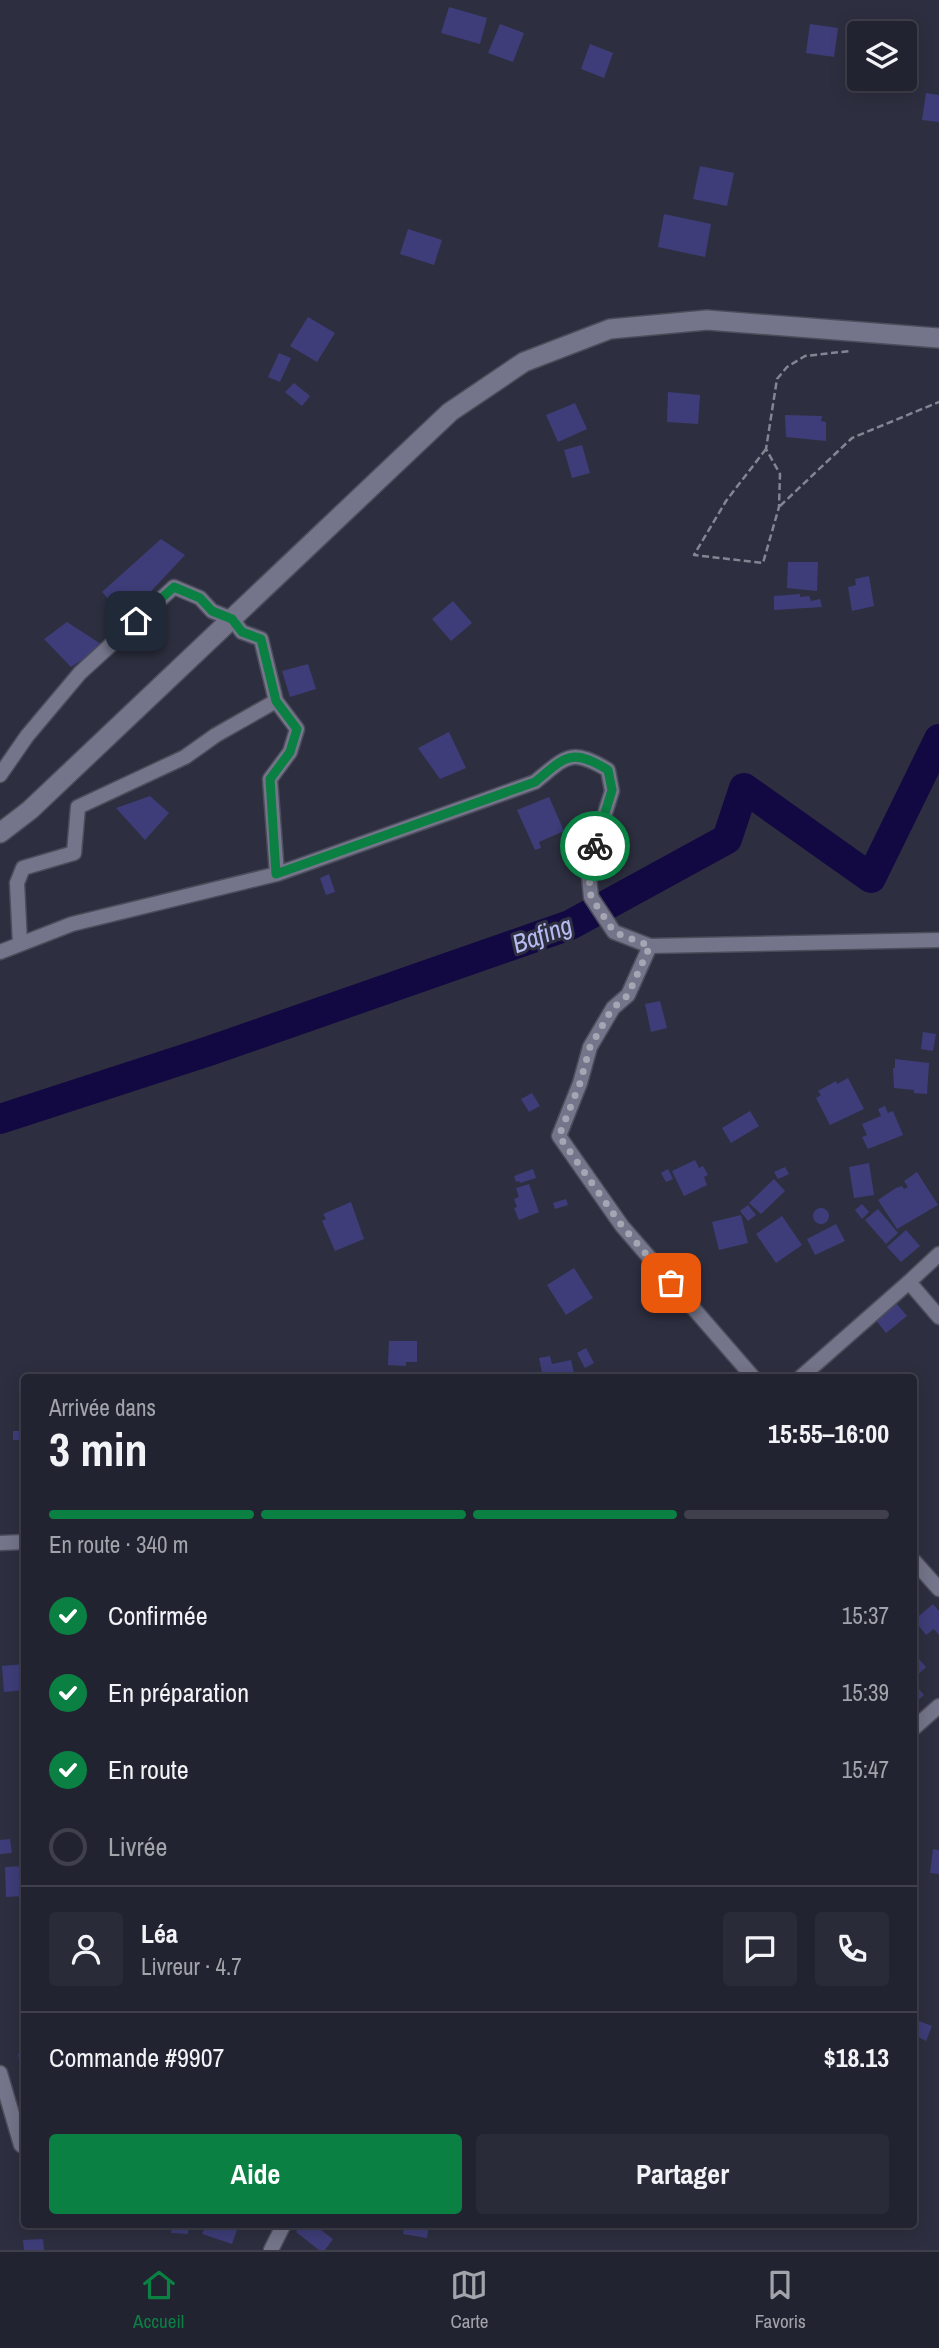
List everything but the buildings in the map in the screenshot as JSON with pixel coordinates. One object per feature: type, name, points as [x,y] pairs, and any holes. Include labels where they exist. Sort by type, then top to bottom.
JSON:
[{"type":"main road","points":[[0,833],[30,810],[450,412],[524,362],[610,329],[707,320],[939,338]]},
{"type":"street","points":[[0,775],[27,736],[80,673],[174,587],[200,598],[212,611],[232,619],[242,632],[261,639],[276,701],[297,729],[290,752],[270,779],[276,874]]},
{"type":"street","points":[[20,944],[18,883],[23,868],[74,853],[78,807],[185,757],[216,735],[276,701]]},
{"type":"street","points":[[0,952],[72,924],[276,874],[535,782],[564,758],[587,757],[608,770],[612,790],[588,867],[591,897],[614,932],[650,946],[939,940]]},
{"type":"street","points":[[650,946],[628,995],[612,1009],[590,1047],[580,1083],[559,1136],[622,1226],[750,1374]]},
{"type":"street","points":[[804,1374],[939,1254]]},
{"type":"street","points":[[909,1282],[939,1317]]},
{"type":"street","points":[[0,1543],[21,1542]]},
{"type":"street","points":[[917,1565],[939,1589]]},
{"type":"street","points":[[917,1725],[939,1706]]},
{"type":"street","points":[[0,2073],[21,2145]]},
{"type":"street","points":[[271,2250],[282,2228]]},
{"type":"path","points":[[766,449],[780,474],[779,507],[763,563],[694,555],[726,501],[766,449],[777,379],[788,367],[805,356],[854,350]]},
{"type":"path","points":[[779,507],[852,438],[939,402]]},
{"type":"waterway","name":"Bafing","points":[[0,1119],[209,1051],[570,925],[727,839],[744,788],[871,878],[939,739]]},
{"type":"way so far","points":[[595,846],[588,867],[591,897],[614,932],[650,946],[628,995],[612,1009],[590,1047],[580,1083],[559,1136],[622,1226],[671,1283]]},
{"type":"route","points":[[136,621],[174,587],[200,598],[212,611],[232,619],[242,632],[261,639],[276,701],[297,729],[290,752],[270,779],[276,874],[535,782],[564,758],[587,757],[608,770],[612,790],[595,846]]}]
